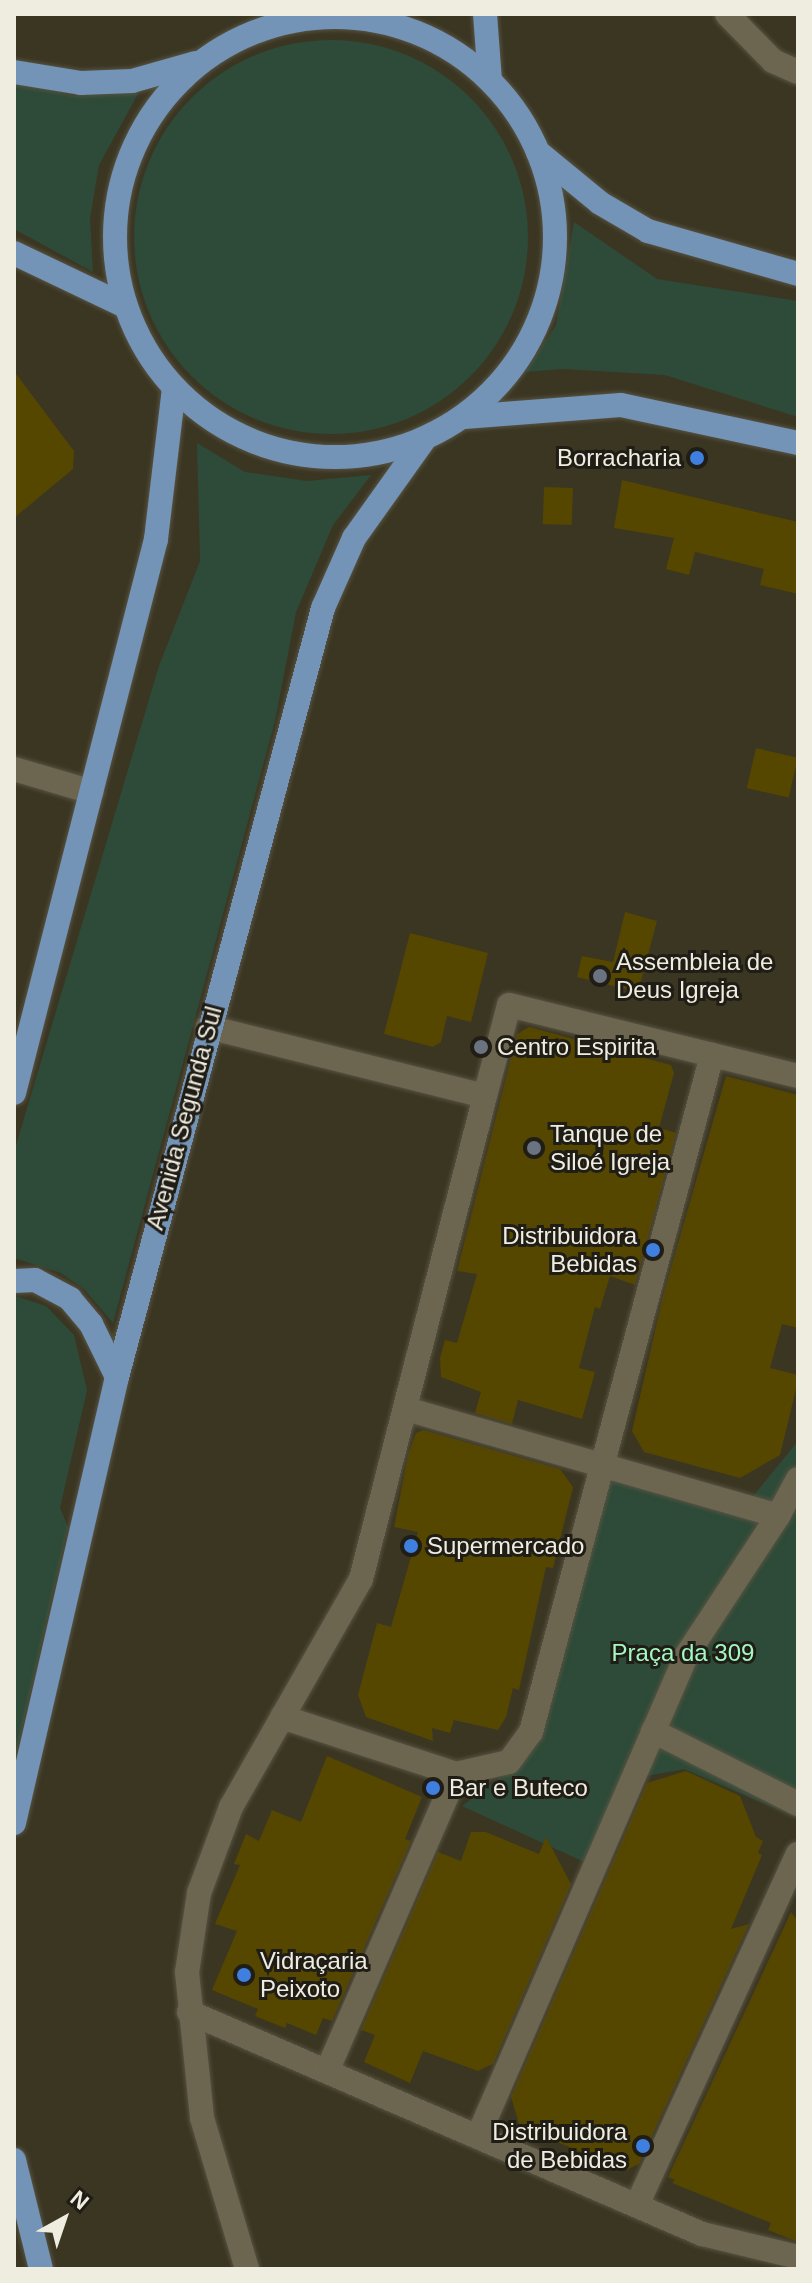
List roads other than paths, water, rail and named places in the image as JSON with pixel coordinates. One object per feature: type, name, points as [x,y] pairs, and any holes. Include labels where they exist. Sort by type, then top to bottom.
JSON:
[{"type":"main road","points":[[233,40],[253,14]]},
{"type":"main road","points":[[485,14],[490,80]]},
{"type":"main road","points":[[301,18],[373,20],[436,41],[490,80],[517,113],[538,152],[554,211],[553,272],[537,328],[506,377],[464,417],[424,440],[371,455],[317,457],[252,440],[216,423],[174,388],[145,350],[125,306],[114,242],[116,203],[130,152],[158,103],[198,63],[233,40],[301,18]]},
{"type":"main road","points":[[14,72],[81,83],[132,81],[198,63]]},
{"type":"main road","points":[[538,152],[600,203],[648,231],[798,274]]},
{"type":"main road","points":[[14,253],[125,306]]},
{"type":"main road","points":[[14,1093],[156,539],[174,388]]},
{"type":"main road","points":[[464,417],[621,405],[798,443]]},
{"type":"main road","name":"Avenida Segunda Sul","points":[[14,1823],[117,1377],[208,1027],[323,608],[354,538],[424,440]]},
{"type":"main road","points":[[14,1281],[35,1280],[70,1299],[91,1324],[117,1377]]},
{"type":"main road","points":[[14,2160],[41,2269]]},
{"type":"street","points":[[727,14],[773,61],[798,72]]},
{"type":"street","points":[[14,769],[92,792]]},
{"type":"street","points":[[247,2269],[202,2118],[189,2012],[187,1972],[203,1879],[231,1807],[353,1599],[406,1409],[509,1005],[798,1076]]},
{"type":"street","points":[[208,1027],[485,1096]]},
{"type":"street","points":[[282,1717],[456,1774],[509,1762],[531,1732],[712,1055]]},
{"type":"street","points":[[406,1409],[604,1463],[778,1516]]},
{"type":"street","points":[[479,2134],[686,1656],[778,1516],[798,1479]]},
{"type":"street","points":[[653,1731],[798,1804]]},
{"type":"street","points":[[328,2069],[456,1774]]},
{"type":"street","points":[[637,2205],[796,1861]]},
{"type":"street","points":[[189,2012],[479,2134],[702,2234],[798,2257]]},
{"type":"place","name":"Borracharia","points":[[697,458]]},
{"type":"place","name":"Assembleia de Deus Igreja","points":[[600,976]]},
{"type":"place","name":"Centro Espirita","points":[[481,1047]]},
{"type":"place","name":"Tanque de Siloé Igreja","points":[[534,1148]]},
{"type":"place","name":"Distribuidora Bebidas","points":[[653,1250]]},
{"type":"place","name":"Supermercado","points":[[411,1546]]},
{"type":"place","name":"Bar e Buteco","points":[[433,1788]]},
{"type":"place","name":"Vidraçaria Peixoto","points":[[244,1975]]},
{"type":"place","name":"Distribuidora de Bebidas","points":[[643,2146]]},
{"type":"park label","name":"Praça da 309","points":[[683,1653]]}]
